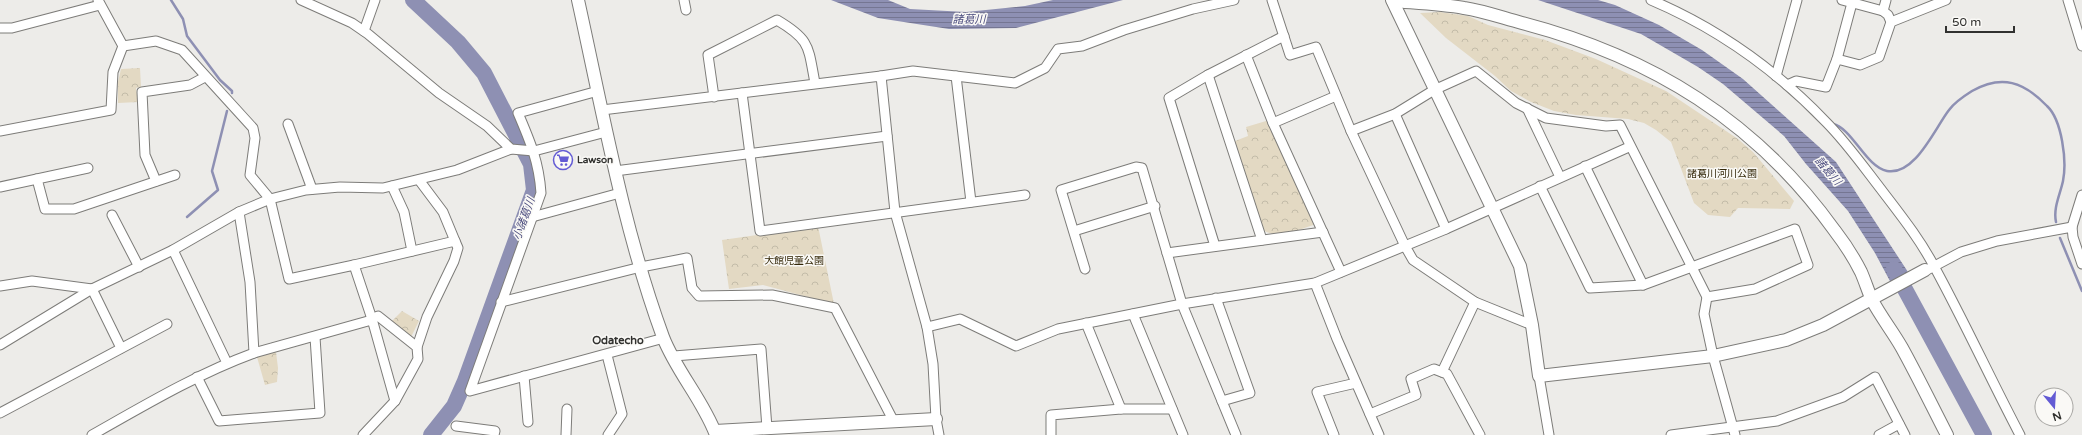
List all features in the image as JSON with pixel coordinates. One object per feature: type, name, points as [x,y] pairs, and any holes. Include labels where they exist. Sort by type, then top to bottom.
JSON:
[{"type":"street","points":[[301,0],[352,23],[364,31],[438,93],[487,126],[511,149]]},
{"type":"street","points":[[364,31],[375,0]]},
{"type":"street","points":[[578,0],[615,171],[641,267],[664,338],[716,433],[767,428],[893,420],[936,419]]},
{"type":"street","points":[[684,0],[686,10]]},
{"type":"street","points":[[602,110],[913,72],[1016,83],[1045,68],[1058,49],[1082,46],[1124,30],[1193,9],[1234,0]]},
{"type":"street","points":[[1272,0],[1290,55],[1316,47],[1336,96],[1405,246],[1413,260],[1475,302],[1532,325]]},
{"type":"street","points":[[1390,0],[1493,207],[1520,266],[1532,325],[1549,435]]},
{"type":"street","points":[[1390,0],[1465,8],[1547,29],[1602,47],[1688,91],[1755,140],[1812,201],[1850,254],[1875,298],[1947,435]]},
{"type":"street","points":[[1651,0],[1684,14],[1717,34],[1787,84],[1827,122],[1900,214],[2020,435]]},
{"type":"street","points":[[1776,76],[1797,0]]},
{"type":"street","points":[[1837,59],[1860,65],[1879,58],[1891,22],[1888,14],[1883,11],[1842,0]]},
{"type":"street","points":[[1883,11],[1886,0]]},
{"type":"street","points":[[1891,22],[1946,0]]},
{"type":"street","points":[[2068,0],[2081,41]]},
{"type":"street","points":[[0,28],[12,28],[99,3],[123,46]]},
{"type":"street","points":[[1787,84],[1796,81],[1826,88],[1837,59],[1852,3]]},
{"type":"street","points":[[714,97],[708,55],[777,20],[796,31],[808,47],[814,83]]},
{"type":"street","points":[[1215,246],[1169,98],[1208,75],[1284,36]]},
{"type":"street","points":[[123,46],[156,41],[182,50],[252,128],[255,138],[250,175],[270,199],[290,279],[455,241]]},
{"type":"street","points":[[0,131],[111,110],[113,72],[123,46]]},
{"type":"street","points":[[1246,55],[1273,123],[1341,272]]},
{"type":"street","points":[[1352,131],[1395,114],[1434,90],[1476,71],[1516,103],[1546,118],[1606,126],[1620,125],[1629,147],[1707,297],[1704,314],[1713,356],[1734,431]]},
{"type":"street","points":[[1208,75],[1262,240]]},
{"type":"street","points":[[880,76],[895,212],[927,327],[933,364],[936,419],[939,435]]},
{"type":"street","points":[[956,76],[971,202]]},
{"type":"street","points":[[156,181],[145,154],[142,92],[190,86],[205,77]]},
{"type":"street","points":[[598,91],[518,113],[534,151],[540,171],[541,193],[470,391],[607,355],[664,338]]},
{"type":"street","points":[[742,93],[760,231],[1025,195]]},
{"type":"street","points":[[1273,123],[1336,96]]},
{"type":"street","points":[[1527,108],[1560,177]]},
{"type":"street","points":[[1395,114],[1446,229]]},
{"type":"street","points":[[288,124],[312,189]]},
{"type":"street","points":[[0,345],[92,289],[173,250],[239,212],[270,199],[312,189],[340,187],[383,188],[457,170],[511,149],[534,151],[606,132]]},
{"type":"street","points":[[615,171],[887,136]]},
{"type":"street","points":[[927,327],[960,319],[1016,346],[1058,329],[1086,323],[1216,298],[1315,283],[1446,229],[1629,147]]},
{"type":"street","points":[[1585,166],[1643,285]]},
{"type":"street","points":[[1086,269],[1061,190],[1136,167],[1142,168],[1182,304],[1236,435]]},
{"type":"street","points":[[0,187],[88,168]]},
{"type":"street","points":[[37,179],[46,209],[74,209],[175,175]]},
{"type":"street","points":[[367,434],[395,401],[418,359],[417,347],[427,317],[454,261],[458,248],[443,212],[419,180]]},
{"type":"street","points":[[392,186],[404,212],[412,251]]},
{"type":"street","points":[[1540,186],[1590,288],[1643,285],[1794,229],[1808,265],[1755,289],[1707,297]]},
{"type":"street","points":[[532,218],[620,192]]},
{"type":"street","points":[[2082,195],[2072,227],[2073,237],[2082,264]]},
{"type":"street","points":[[1074,231],[1154,206]]},
{"type":"street","points":[[239,212],[250,282],[254,353]]},
{"type":"street","points":[[112,215],[139,267]]},
{"type":"street","points":[[1539,376],[1713,356],[1786,340],[1823,325],[1961,252],[1997,241],[2072,227]]},
{"type":"street","points":[[1167,253],[1323,232]]},
{"type":"street","points":[[173,250],[227,363]]},
{"type":"street","points":[[501,302],[641,267],[687,258],[692,288],[699,296],[772,295],[835,308],[893,420]]},
{"type":"street","points":[[354,265],[372,319],[395,401]]},
{"type":"street","points":[[0,286],[32,281],[92,289]]},
{"type":"street","points":[[1315,283],[1379,435]]},
{"type":"street","points":[[92,289],[121,348]]},
{"type":"street","points":[[1216,298],[1250,392],[1222,401]]},
{"type":"street","points":[[1442,372],[1475,302]]},
{"type":"street","points":[[1132,314],[1183,435]]},
{"type":"street","points":[[92,435],[198,377],[227,363],[254,353],[315,337],[378,316],[417,347]]},
{"type":"street","points":[[1086,323],[1121,409]]},
{"type":"street","points":[[0,413],[167,324]]},
{"type":"street","points":[[198,377],[219,421],[320,413],[315,337]]},
{"type":"street","points":[[674,356],[761,349],[767,428]]},
{"type":"street","points":[[607,355],[622,414],[608,435]]},
{"type":"street","points":[[1370,414],[1416,395],[1411,380],[1434,369],[1447,374],[1480,435]]},
{"type":"street","points":[[524,376],[528,422]]},
{"type":"street","points":[[1671,435],[1734,431],[1777,421],[1843,397],[1875,377],[1905,435]]},
{"type":"street","points":[[1334,435],[1317,392],[1356,383]]},
{"type":"street","points":[[566,435],[567,409]]},
{"type":"street","points":[[1051,435],[1051,415],[1121,409],[1172,409]]},
{"type":"street","points":[[1879,435],[1899,424]]},
{"type":"street","points":[[456,426],[495,432],[494,435]]},
{"type":"green space","name":"諸葛川河川公園","points":[[1440,12],[1468,16],[1488,25],[1545,40],[1596,59],[1666,91],[1738,139],[1753,152],[1794,201],[1790,209],[1738,208],[1730,217],[1708,215],[1694,203],[1671,142],[1656,130],[1644,123],[1628,119],[1576,115],[1554,111],[1531,102],[1511,91],[1495,76],[1446,38],[1420,13]]},
{"type":"green space","points":[[140,68],[141,87],[136,88],[138,102],[118,103],[118,82],[121,69]]},
{"type":"green space","points":[[1269,121],[1316,224],[1282,234],[1269,233],[1263,230],[1235,141],[1248,136],[1246,127]]},
{"type":"green space","name":"大館児童公園","points":[[818,226],[834,304],[763,285],[729,289],[722,240]]},
{"type":"green space","points":[[402,311],[419,321],[411,337],[397,328],[392,321]]},
{"type":"green space","points":[[276,352],[278,368],[277,382],[265,385],[257,357]]},
{"type":"water","points":[[831,0],[888,0],[910,9],[966,12],[1025,6],[1053,0],[1123,0],[1016,28],[949,29],[878,18]]},
{"type":"water","points":[[1538,0],[1598,0],[1615,5],[1659,25],[1702,50],[1743,79],[1836,162],[1908,272],[1891,283],[1875,253],[1848,211],[1806,164],[1784,136],[1723,84],[1698,67],[1641,34]]},
{"type":"waterway","points":[[171,0],[183,19],[187,36],[220,80],[232,91],[232,93]]},
{"type":"waterway","name":"小諸葛川","points":[[413,0],[458,42],[484,73],[531,164],[534,190],[465,381],[454,406],[431,435]]},
{"type":"waterway","points":[[1833,124],[1846,132],[1872,163],[1887,171],[1897,171],[1907,166],[1915,159],[1931,139],[1949,110],[1956,102],[1966,95],[1983,86],[1993,83],[2003,82],[2021,86],[2030,91],[2047,106],[2052,112],[2060,131],[2064,152],[2064,173],[2055,212],[2056,222]]},
{"type":"waterway","points":[[187,217],[218,190],[212,171],[227,111]]},
{"type":"waterway","points":[[2060,238],[2082,291]]},
{"type":"waterway","name":"諸葛川","points":[[1894,269],[1984,435]]},
{"type":"place","name":"Lawson","points":[[563,160]]},
{"type":"district","name":"Odatecho","points":[[618,340]]}]
